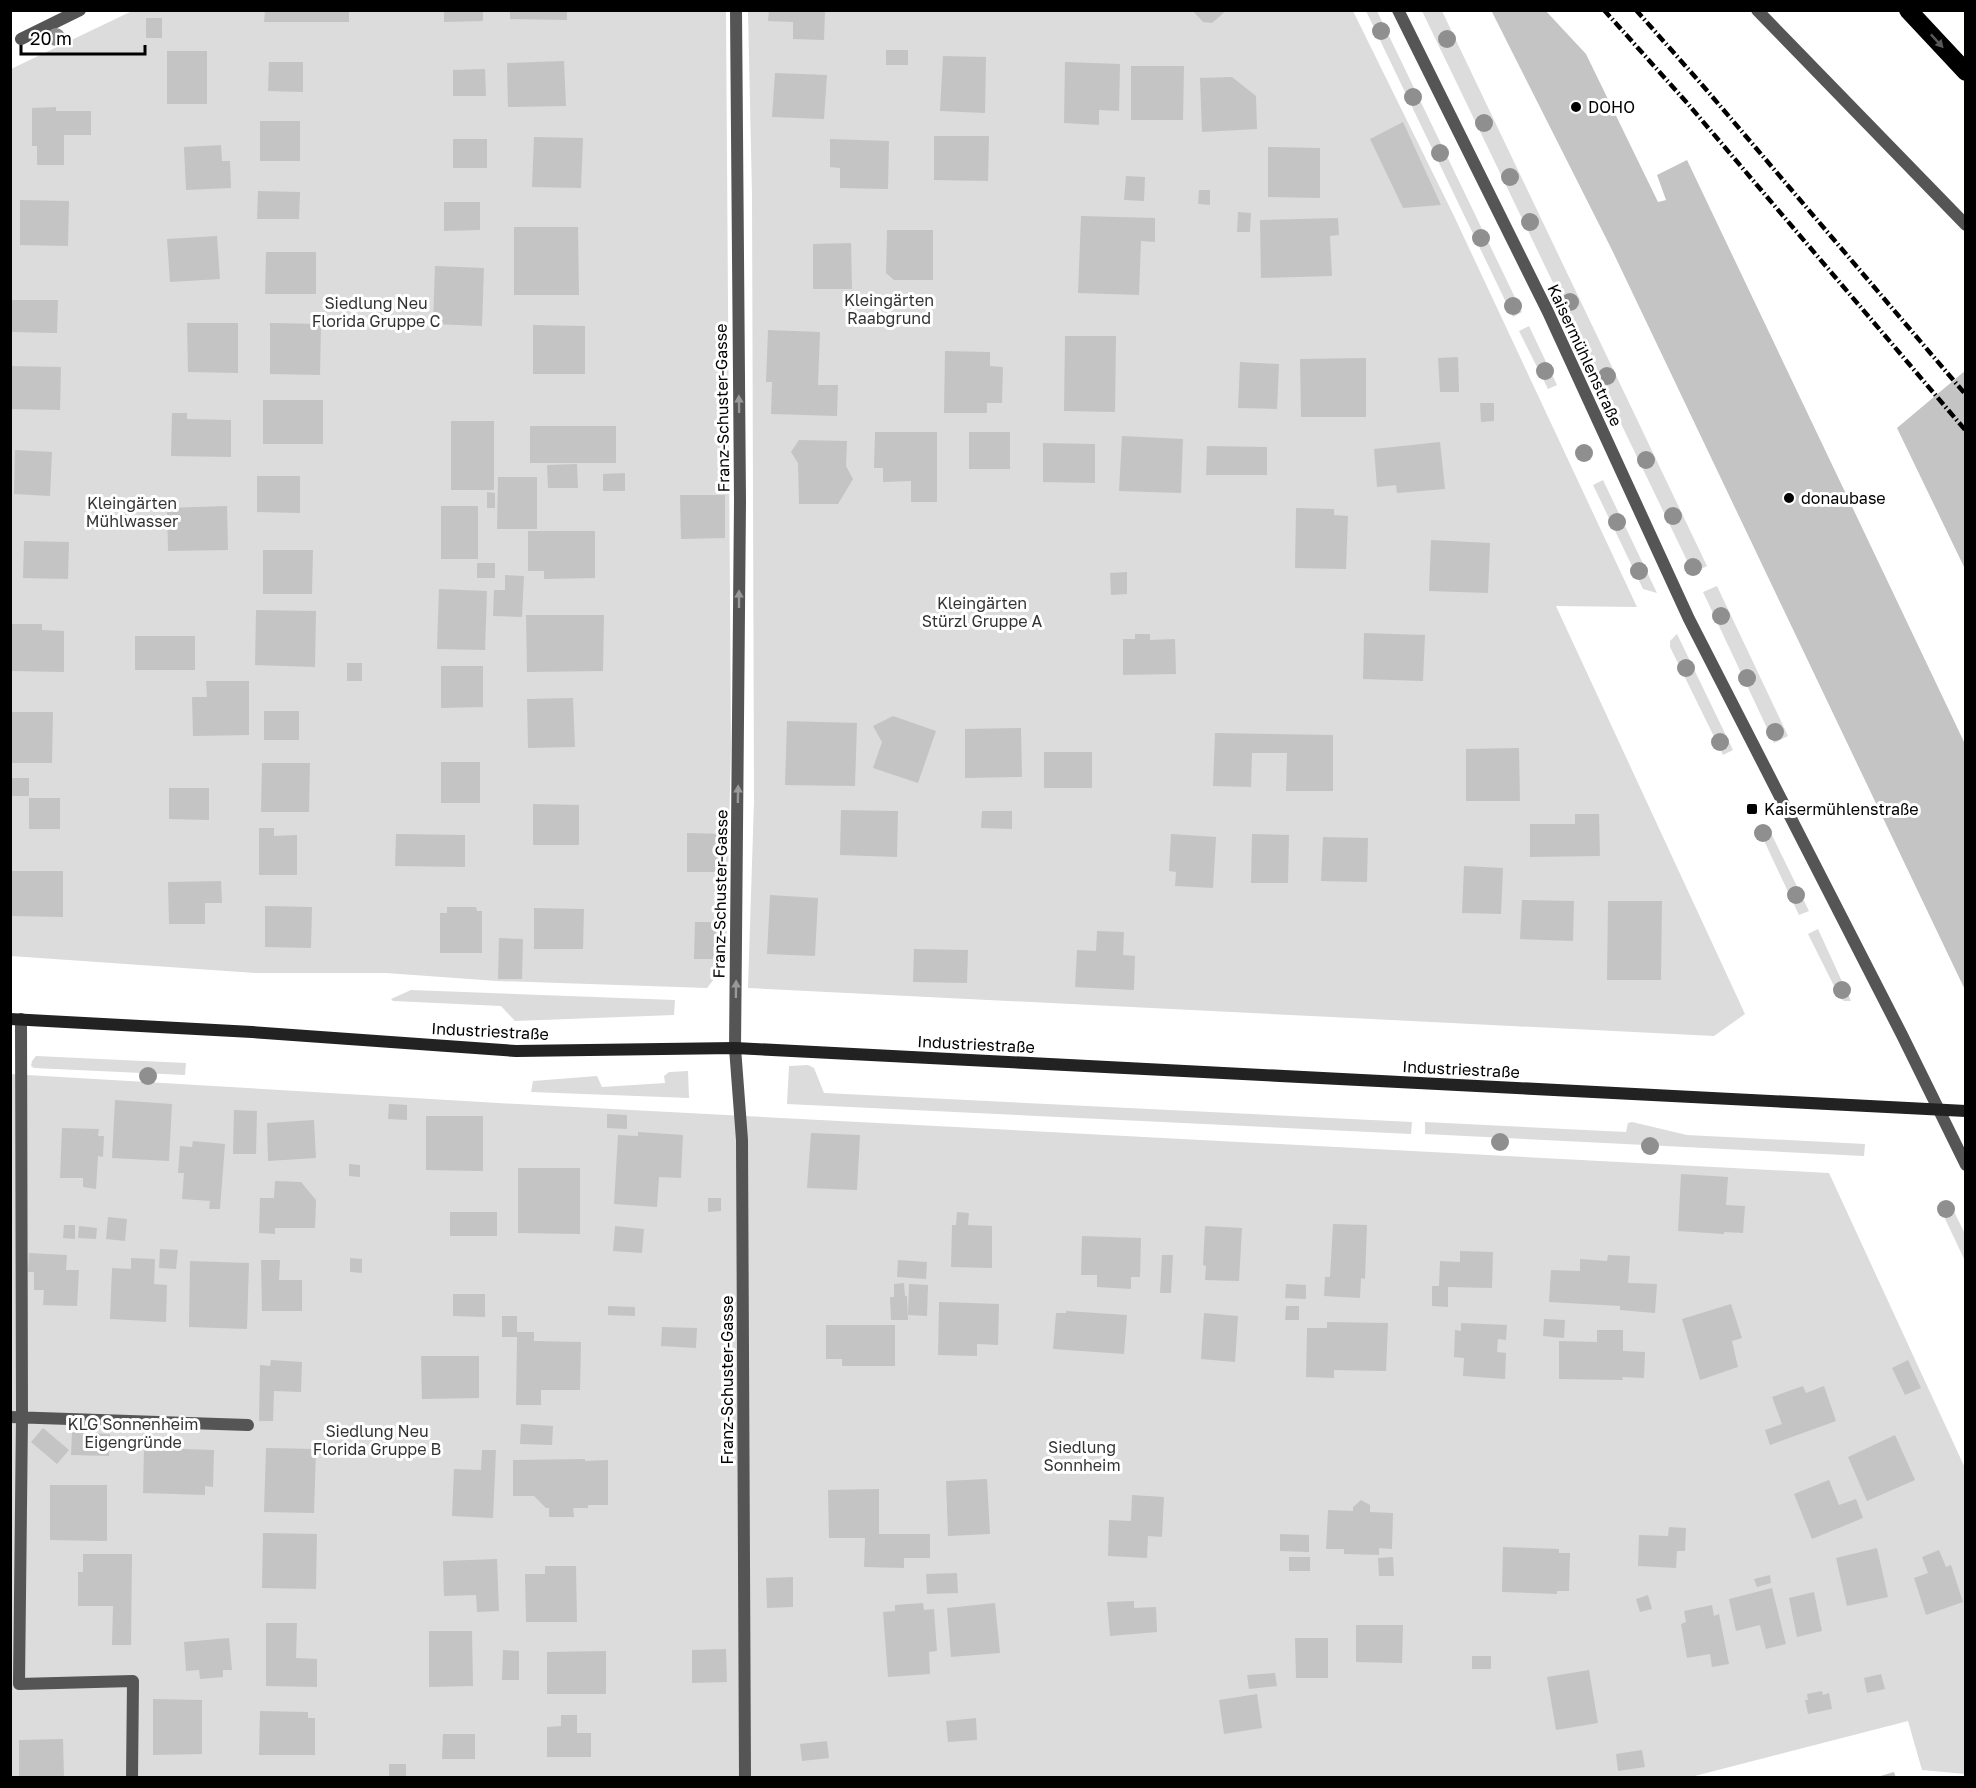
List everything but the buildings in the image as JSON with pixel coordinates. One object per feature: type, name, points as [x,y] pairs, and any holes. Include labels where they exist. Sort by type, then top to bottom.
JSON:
[{"type":"highway","points":[[1908,10],[1965,72]]},
{"type":"street","points":[[21,39],[80,10]]},
{"type":"street","name":"Franz-Schuster-Gasse","points":[[736,10],[740,545],[735,1048],[742,1140],[745,1778]]},
{"type":"street","name":"Kaisermühlenstraße","points":[[1398,10],[1548,312],[1689,619],[1940,1111],[1965,1165]]},
{"type":"street","points":[[1757,10],[1965,225]]},
{"type":"street","points":[[16,1019],[19,1684],[133,1681],[132,1778]]},
{"type":"street","name":"Industriestraße","points":[[16,1019],[252,1032],[516,1052],[735,1048],[1965,1111]]},
{"type":"street","points":[[16,1417],[248,1425]]},
{"type":"green space","points":[[132,11],[726,11],[731,746],[726,964],[707,988],[497,981],[386,973],[255,973],[11,956],[11,69]]},
{"type":"green space","points":[[748,11],[1353,11],[1454,216],[1637,607],[1556,606],[1745,1014],[1714,1036],[748,988],[754,801],[752,195]]},
{"type":"green space","points":[[1366,11],[1377,11],[1522,312],[1513,317]]},
{"type":"green space","points":[[1422,11],[1442,11],[1707,566],[1693,573]]},
{"type":"green space","points":[[1529,326],[1557,385],[1548,389],[1519,331]]},
{"type":"green space","points":[[1603,480],[1657,593],[1643,589],[1593,485]]},
{"type":"green space","points":[[1717,586],[1788,736],[1774,743],[1703,592]]},
{"type":"green space","points":[[1677,634],[1733,750],[1723,755],[1670,647],[1670,641]]},
{"type":"green space","points":[[1767,825],[1809,911],[1799,915],[1759,830]]},
{"type":"green space","points":[[1818,929],[1851,1001],[1844,1001],[1840,998],[1808,934]]},
{"type":"green space","points":[[411,990],[675,1000],[674,1015],[515,1021],[501,1006],[393,1001],[391,999]]},
{"type":"green space","points":[[36,1056],[186,1063],[185,1075],[34,1068],[31,1066]]},
{"type":"green space","points":[[808,1065],[814,1068],[824,1093],[1412,1122],[1411,1134],[787,1104],[789,1066]]},
{"type":"green space","points":[[688,1071],[689,1098],[531,1092],[533,1081],[597,1076],[602,1087],[665,1083],[664,1076],[669,1072]]},
{"type":"green space","points":[[10,1074],[498,1103],[1829,1173],[1965,1468],[1965,1774],[1922,1770],[1908,1721],[1687,1778],[11,1777]]},
{"type":"green space","points":[[1425,1122],[1626,1132],[1628,1123],[1632,1122],[1687,1135],[1865,1144],[1864,1156],[1425,1134]]},
{"type":"green space","points":[[1949,1201],[1965,1234],[1965,1261],[1939,1206]]},
{"type":"railway","points":[[1604,10],[1688,104],[1966,431]]},
{"type":"railway","points":[[1636,10],[1966,395]]},
{"type":"place","name":"DOHO","points":[[1576,107]]},
{"type":"place","name":"donaubase","points":[[1789,498]]},
{"type":"place","name":"Kaisermühlenstraße","points":[[1752,809]]},
{"type":"park label","name":"Kleingärten Raabgrund","points":[[889,309]]},
{"type":"park label","name":"Siedlung Neu Florida Gruppe C","points":[[376,312]]},
{"type":"park label","name":"Kleingärten Mühlwasser","points":[[132,512]]},
{"type":"park label","name":"Kleingärten Stürzl Gruppe A","points":[[982,612]]},
{"type":"park label","name":"KLG Sonnenheim Eigengründe","points":[[133,1433]]},
{"type":"park label","name":"Siedlung Neu Florida Gruppe B","points":[[377,1440]]},
{"type":"park label","name":"Siedlung Sonnheim","points":[[1082,1456]]}]
